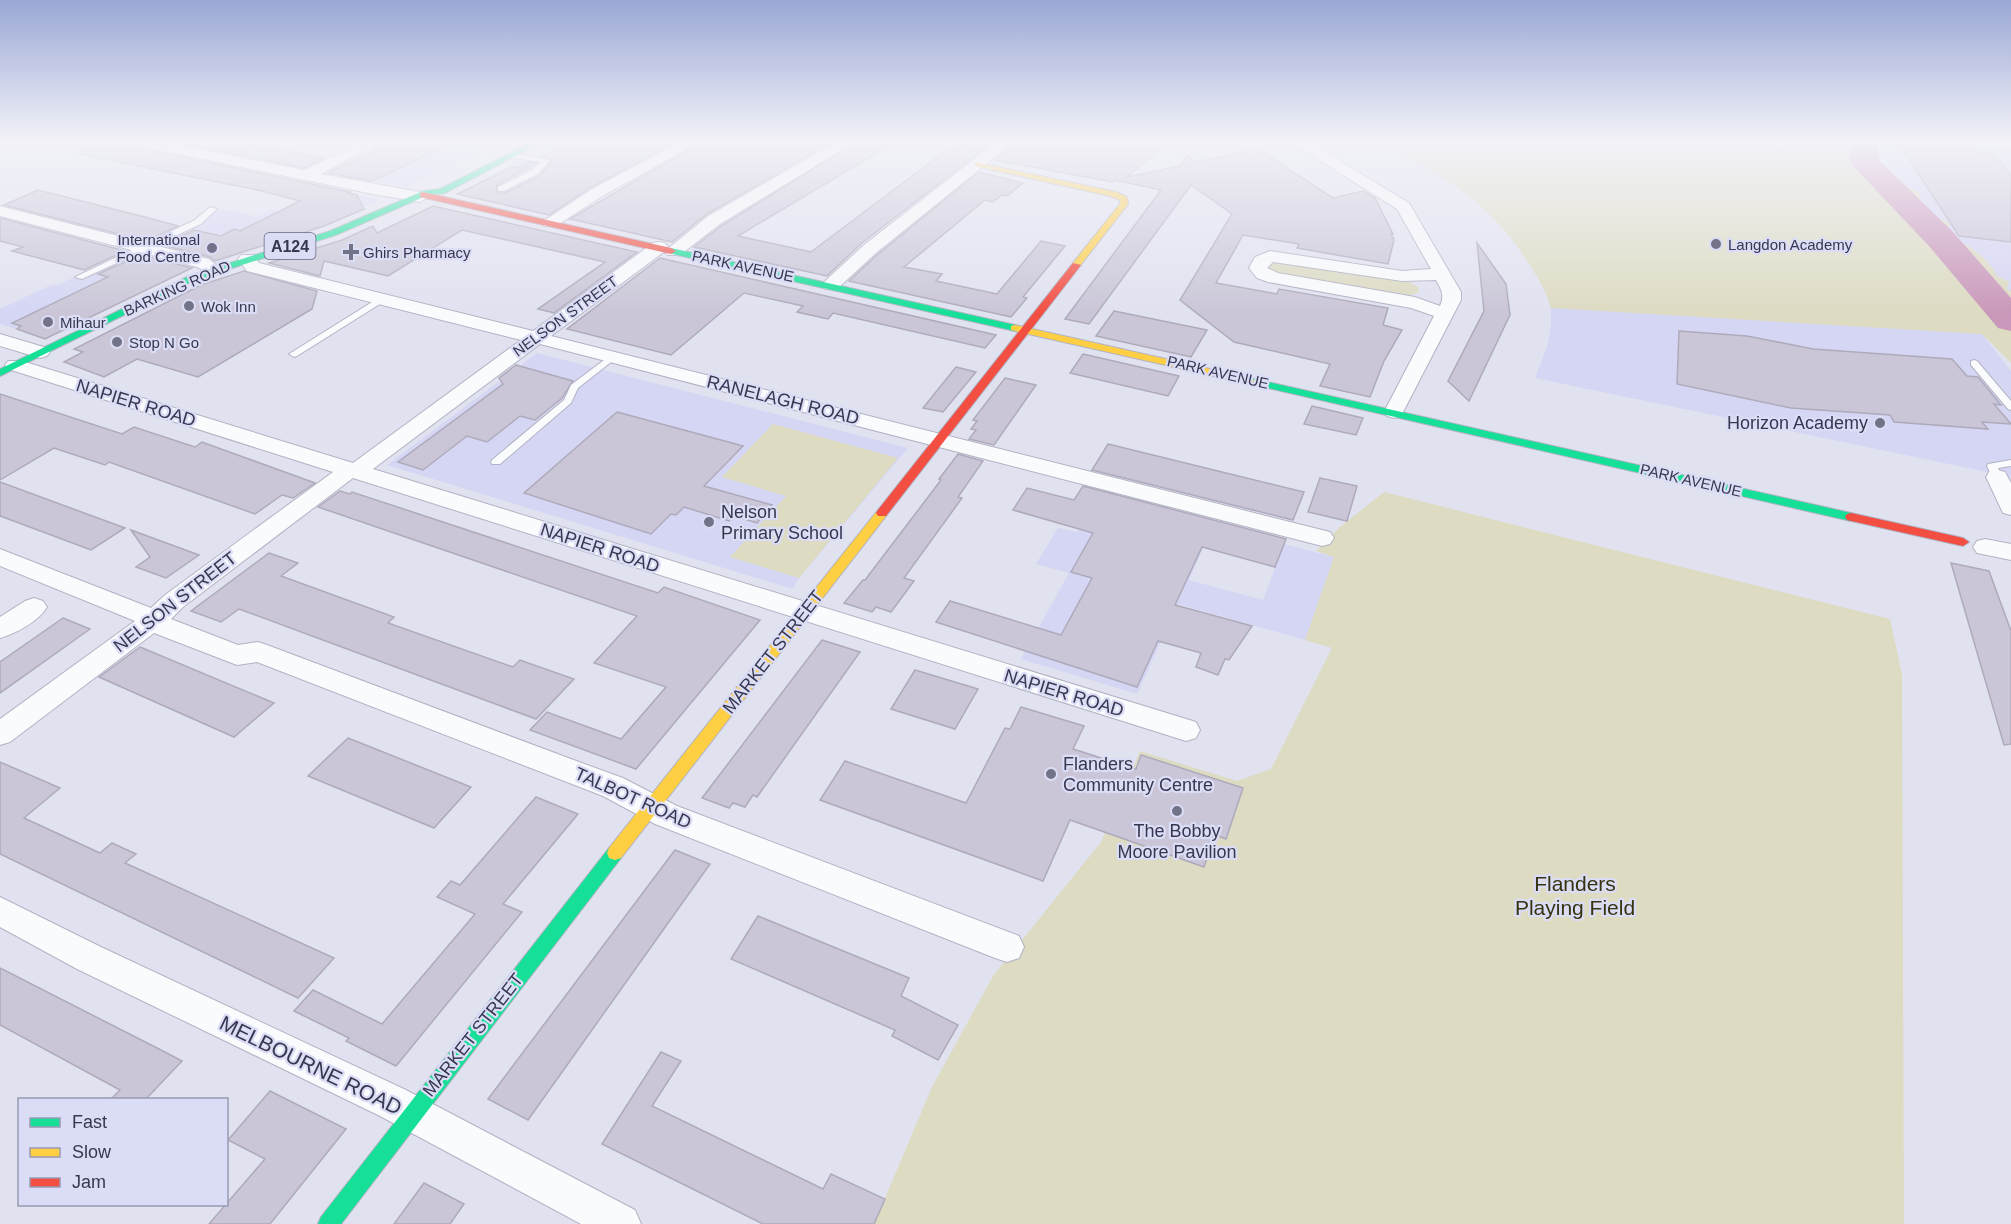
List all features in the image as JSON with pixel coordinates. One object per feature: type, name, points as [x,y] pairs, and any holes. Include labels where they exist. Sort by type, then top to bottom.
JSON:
[{"type":"street","name":"BARKING ROAD","points":[[8,369],[168,289],[213,270],[333,233],[411,200]]},
{"type":"street","name":"PARK AVENUE","points":[[447,200],[2011,552]]},
{"type":"street","points":[[550,222],[585,200]]},
{"type":"street","name":"NELSON STREET","points":[[0,734],[156,619],[174,601],[536,338],[666,249],[749,200]]},
{"type":"street","points":[[831,285],[870,249],[932,200]]},
{"type":"street","name":"MARKET STREET","points":[[328,1224],[803,612],[1027,329],[1124,204],[1124,200]]},
{"type":"street","points":[[1393,200],[1403,206],[1409,214],[1452,292],[1452,300],[1394,412]]},
{"type":"street","points":[[0,211],[203,263],[213,270]]},
{"type":"street","points":[[1441,274],[1402,276],[1278,256],[1270,256],[1261,261],[1258,268],[1263,274],[1274,278],[1415,303],[1445,314]]},
{"type":"street","name":"RANELAGH ROAD","points":[[247,259],[253,267],[380,300],[1322,538]]},
{"type":"street","points":[[1415,303],[1427,295],[1425,285],[1416,276]]},
{"type":"street","points":[[0,340],[40,352]]},
{"type":"street","name":"NAPIER ROAD","points":[[8,369],[353,470],[1186,730]]},
{"type":"street","points":[[2004,470],[2011,508]]},
{"type":"street","points":[[0,557],[156,619]]},
{"type":"street","points":[[0,629],[34,607]]},
{"type":"street","name":"TALBOT ROAD","points":[[156,619],[163,627],[237,655],[258,652],[613,787],[651,808],[1007,947]]},
{"type":"street","name":"MELBOURNE ROAD","points":[[0,911],[89,958],[412,1114],[621,1224]]},
{"type":"lane","points":[[79,277],[198,222],[213,209]]},
{"type":"lane","points":[[294,354],[380,300]]},
{"type":"lane","points":[[496,462],[568,401],[574,387],[612,357]]},
{"type":"lane","points":[[1974,363],[2011,407]]},
{"type":"shaded area","points":[[307,200],[379,200],[338,217],[211,254],[158,240],[222,209],[258,217],[271,210],[280,213]]},
{"type":"shaded area","points":[[1476,200],[1596,200],[1953,297],[2011,371],[2011,477],[1535,378],[1548,344],[1551,308],[1537,274],[1503,226]]},
{"type":"shaded area","points":[[1918,200],[2011,200],[2011,305]]},
{"type":"shaded area","points":[[125,255],[145,259],[35,335],[0,324],[0,309],[53,284],[57,285]]},
{"type":"shaded area","name":"Nelson Primary School","points":[[537,353],[908,448],[799,578],[793,589],[387,465]]},
{"type":"shaded area","points":[[1086,517],[1213,526],[1189,580],[1263,600],[1284,544],[1334,557],[1305,640],[1178,604],[1137,694],[1021,659],[1069,573],[1036,564],[1058,528],[1077,532]]},
{"type":"green space","name":"Langdon Academy","points":[[1474,200],[1911,200],[1923,210],[1949,223],[1948,235],[1976,252],[1988,262],[1997,276],[2009,281],[2007,289],[2011,291],[2011,363],[1982,334],[1551,308],[1545,292],[1521,252]]},
{"type":"green space","points":[[1284,260],[1410,282],[1418,287],[1419,292],[1407,297],[1277,275],[1266,269],[1269,262]]},
{"type":"green space","points":[[773,424],[898,458],[799,578],[730,557],[786,496],[722,477]]},
{"type":"green space","name":"Flanders Playing Field","points":[[1384,492],[1890,619],[1902,674],[1904,1224],[874,1224],[932,1087],[993,976],[1101,842],[1140,751],[1237,781],[1271,769],[1332,648],[1305,640],[1334,557],[1316,551],[1340,527]]},
{"type":"building","points":[[15,200],[78,200],[178,226],[146,241],[4,205]]},
{"type":"building","points":[[297,200],[360,200],[364,209],[324,226],[215,261],[210,257],[162,245],[194,230],[221,236],[234,229],[240,231],[300,201]]},
{"type":"building","points":[[484,200],[571,200],[549,215]]},
{"type":"building","points":[[602,200],[731,200],[707,214],[672,242],[570,219]]},
{"type":"building","points":[[763,200],[798,200],[738,236],[811,252],[880,200],[918,200],[862,243],[827,276],[694,247],[721,226]]},
{"type":"building","points":[[944,200],[985,200],[904,267],[942,274],[936,281],[997,294],[1041,241],[1065,246],[1023,297],[1027,298],[1011,317],[849,281]]},
{"type":"building","points":[[1153,200],[1180,200],[1089,324],[1065,319]]},
{"type":"building","points":[[1212,200],[1376,200],[1393,234],[1391,234],[1394,240],[1388,264],[1297,248],[1299,244],[1243,235],[1216,283],[1277,294],[1279,289],[1388,308],[1383,325],[1402,330],[1384,361],[1370,397],[1320,386],[1330,364],[1234,342],[1180,300],[1232,214]]},
{"type":"building","points":[[1936,200],[2011,200],[2011,242],[1959,236]]},
{"type":"building","points":[[433,206],[637,252],[554,313],[538,309],[605,262],[462,230],[388,276],[324,261],[320,276],[269,263],[342,240],[373,226],[377,233]]},
{"type":"building","points":[[0,218],[125,251],[84,270],[12,251],[23,247],[0,241]]},
{"type":"building","points":[[1477,243],[1506,284],[1510,315],[1469,401],[1448,381],[1484,311]]},
{"type":"building","points":[[140,255],[192,268],[45,339],[17,329],[21,326],[12,323],[108,277],[98,274]]},
{"type":"building","points":[[660,258],[996,335],[985,348],[833,313],[828,319],[797,312],[803,306],[744,293],[671,355],[567,329]]},
{"type":"building","points":[[244,271],[317,291],[312,309],[198,377],[137,359],[104,377],[64,362],[83,352],[74,349],[201,285]]},
{"type":"building","points":[[1114,311],[1207,330],[1191,357],[1096,336]]},
{"type":"building","points":[[1679,331],[1747,336],[1813,349],[1952,359],[1967,376],[1978,377],[2001,405],[1994,404],[2011,424],[1982,422],[1988,429],[1894,422],[1890,415],[1791,408],[1677,384]]},
{"type":"building","points":[[1083,354],[1179,376],[1168,396],[1070,373]]},
{"type":"building","points":[[516,365],[573,381],[562,398],[535,420],[520,416],[487,442],[467,436],[423,470],[398,462],[503,384],[499,378]]},
{"type":"building","points":[[956,367],[976,372],[943,412],[923,408]]},
{"type":"building","points":[[1005,378],[1036,385],[994,445],[969,439],[976,430],[971,429],[977,421],[973,420]]},
{"type":"building","points":[[0,394],[122,434],[134,427],[195,447],[202,442],[315,483],[293,498],[282,495],[255,514],[109,462],[105,465],[54,448],[0,480]]},
{"type":"building","points":[[1312,406],[1363,418],[1356,435],[1304,424]]},
{"type":"building","points":[[617,412],[743,446],[704,486],[772,505],[757,523],[734,516],[729,521],[684,507],[676,515],[671,514],[651,534],[524,493]]},
{"type":"building","points":[[1108,444],[1304,492],[1293,520],[1092,470]]},
{"type":"building","points":[[958,454],[983,461],[958,497],[962,498],[904,578],[914,581],[891,612],[876,607],[872,612],[844,603],[865,580]]},
{"type":"building","points":[[1320,478],[1357,486],[1347,521],[1308,512]]},
{"type":"building","points":[[0,482],[125,528],[91,550],[0,516]]},
{"type":"building","points":[[1083,486],[1286,539],[1275,567],[1202,547],[1175,605],[1252,626],[1229,660],[1225,659],[1218,675],[1196,667],[1201,653],[1158,641],[1137,687],[936,622],[950,601],[1061,635],[1092,578],[1071,572],[1093,533],[1013,510],[1027,488],[1074,500]]},
{"type":"building","points":[[340,491],[350,494],[352,492],[658,593],[664,587],[760,620],[636,769],[530,730],[547,712],[621,739],[666,687],[594,663],[637,616],[318,507]]},
{"type":"building","points":[[131,530],[199,555],[166,578],[136,567],[150,557]]},
{"type":"building","points":[[269,553],[298,563],[281,576],[394,617],[388,623],[513,667],[520,660],[574,679],[536,719],[239,609],[221,622],[191,611]]},
{"type":"building","points":[[1951,563],[1989,571],[2011,631],[2011,744],[2004,745]]},
{"type":"building","points":[[63,618],[90,629],[0,693],[0,662]]},
{"type":"building","points":[[822,640],[860,652],[757,797],[753,795],[745,807],[733,803],[729,808],[702,798]]},
{"type":"building","points":[[140,647],[274,703],[234,737],[99,677]]},
{"type":"building","points":[[915,670],[978,689],[955,729],[891,709]]},
{"type":"building","points":[[1021,707],[1084,726],[1073,749],[1136,769],[1141,755],[1243,788],[1226,839],[1215,835],[1204,867],[1070,820],[1043,881],[820,800],[845,761],[966,803],[1005,728],[1010,729]]},
{"type":"building","points":[[348,738],[471,787],[434,828],[308,776]]},
{"type":"building","points":[[0,762],[60,788],[24,818],[100,853],[112,843],[136,854],[125,863],[334,958],[298,998],[0,854]]},
{"type":"building","points":[[536,797],[578,814],[503,904],[522,912],[396,1066],[346,1041],[349,1038],[294,1011],[313,990],[382,1024],[475,914],[437,897],[451,881],[460,885]]},
{"type":"building","points":[[675,850],[710,864],[528,1120],[488,1099]]},
{"type":"building","points":[[758,916],[909,978],[901,996],[958,1025],[938,1060],[892,1036],[895,1030],[731,959]]},
{"type":"building","points":[[0,968],[182,1061],[147,1098],[112,1098],[120,1090],[0,1025]]},
{"type":"building","points":[[661,1052],[681,1061],[652,1106],[823,1189],[831,1174],[885,1199],[874,1224],[763,1224],[602,1144]]},
{"type":"building","points":[[270,1091],[346,1129],[270,1224],[209,1224],[225,1206],[228,1206],[228,1202],[265,1159],[228,1140]]},
{"type":"building","points":[[424,1183],[464,1204],[450,1224],[394,1224]]},
{"type":"waterway","points":[[1903,200],[1941,239],[2011,320]]},
{"type":"traffic: fast","points":[[0,373],[192,278],[333,233],[409,200]]},
{"type":"traffic: fast","points":[[671,251],[1015,328]]},
{"type":"traffic: fast","points":[[1250,381],[1851,517]]},
{"type":"traffic: fast","points":[[328,1224],[615,853]]},
{"type":"traffic: slow","points":[[1076,265],[1124,204],[1124,200]]},
{"type":"traffic: slow","points":[[1015,328],[1250,381]]},
{"type":"traffic: slow","points":[[615,853],[882,513]]},
{"type":"traffic: jam","points":[[446,200],[671,251]]},
{"type":"traffic: jam","points":[[882,513],[1076,265]]},
{"type":"traffic: jam","points":[[1851,517],[1963,542]]},
{"type":"place","name":"Langdon Academy","points":[[1716,244]]},
{"type":"place","name":"International Food Centre","points":[[212,248]]},
{"type":"place","name":"Ghirs Pharmacy","points":[[351,252]]},
{"type":"place","name":"Wok Inn","points":[[189,306]]},
{"type":"place","name":"Mihaur","points":[[48,322]]},
{"type":"place","name":"Stop N Go","points":[[117,342]]},
{"type":"place","name":"Horizon Academy","points":[[1880,423]]},
{"type":"place","name":"Nelson Primary School","points":[[709,522]]},
{"type":"place","name":"Flanders Community Centre","points":[[1051,774]]},
{"type":"place","name":"The Bobby Moore Pavilion","points":[[1177,811]]}]
